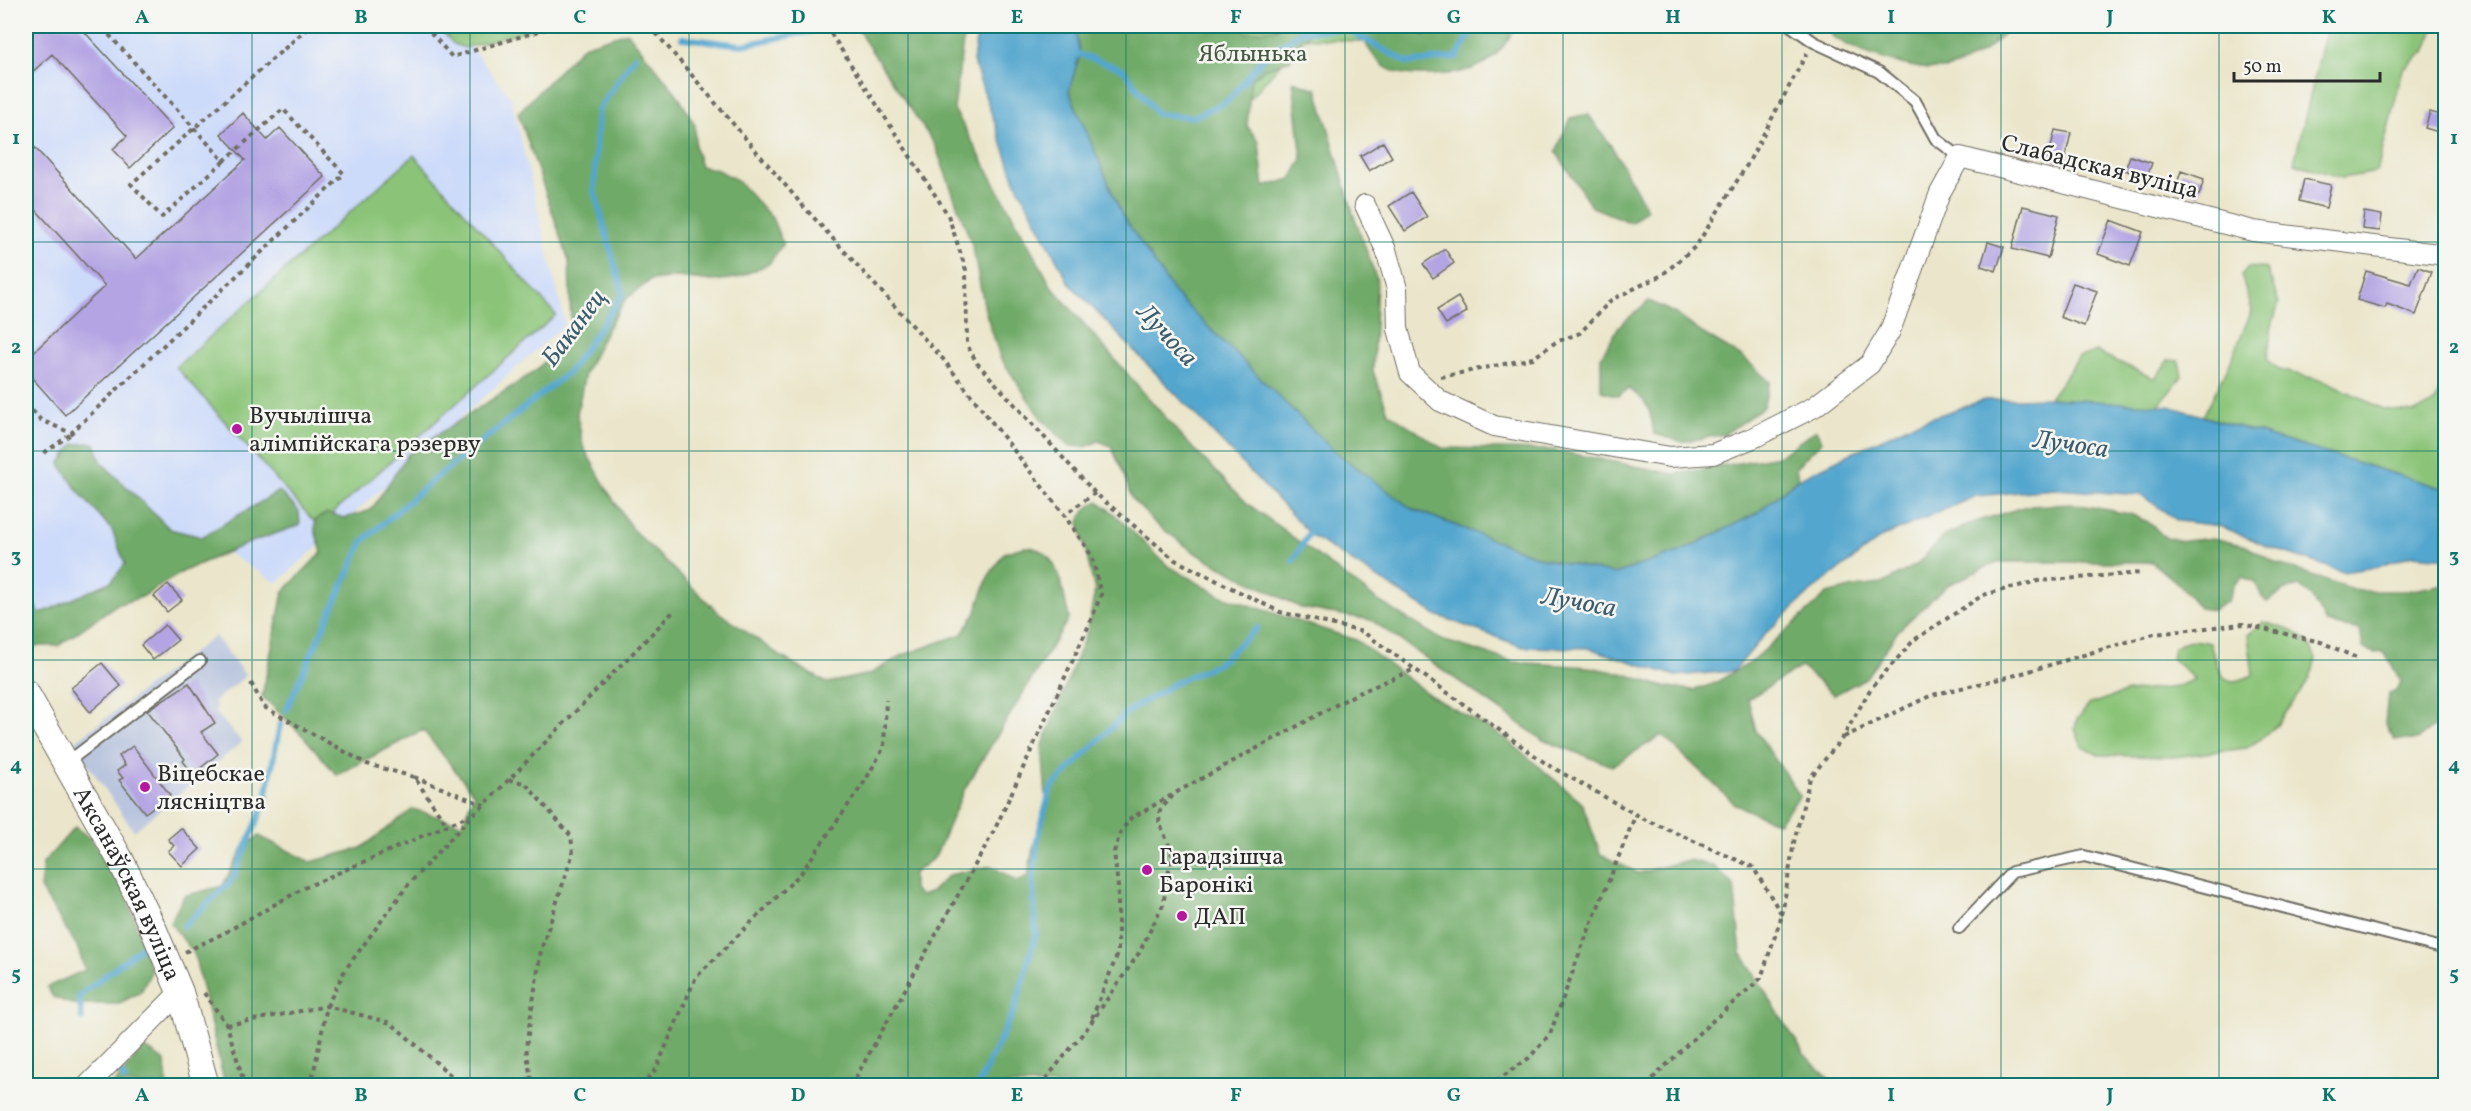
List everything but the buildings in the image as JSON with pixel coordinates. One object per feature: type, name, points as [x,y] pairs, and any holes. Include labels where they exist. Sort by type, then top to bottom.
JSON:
[{"type":"street","name":"Слабадская вуліца","points":[[1960,157],[2253,231],[2445,255]]},
{"type":"street","points":[[1365,205],[1386,250],[1397,289],[1398,329],[1416,378],[1440,401],[1494,426],[1670,457],[1713,454],[1755,437],[1815,407],[1870,364],[1890,332],[1940,194],[1960,157]]},
{"type":"street","name":"Аксанаўская вуліца","points":[[26,693],[121,861],[166,960],[188,989],[206,1086]]},
{"type":"street","points":[[87,1086],[188,989]]},
{"type":"lane","name":"Слабадская вуліца","points":[[1791,26],[1814,42],[1879,72],[1915,101],[1936,139],[1960,157]]},
{"type":"lane","points":[[1807,26],[1814,42]]},
{"type":"lane","points":[[65,764],[200,662]]},
{"type":"lane","points":[[1959,928],[2012,872],[2084,856],[2445,949]]},
{"type":"path","points":[[101,26],[224,161]]},
{"type":"path","points":[[44,453],[71,433],[344,174],[284,109],[162,217],[131,184],[310,26]]},
{"type":"path","points":[[426,26],[452,57],[556,26]]},
{"type":"path","points":[[650,26],[803,206],[943,359],[1064,515],[1092,556],[1101,595],[994,831],[851,1086]]},
{"type":"path","points":[[826,26],[948,215],[966,270],[968,345],[977,363],[1095,493],[1175,560],[1280,612],[1362,632],[1548,765],[1636,814],[1754,867],[1782,915]]},
{"type":"path","points":[[1416,378],[1533,358],[1556,342],[1580,333],[1611,300],[1662,275],[1696,246],[1747,165],[1814,42]]},
{"type":"path","points":[[26,404],[41,420],[71,433]]},
{"type":"path","points":[[1064,515],[1095,493]]},
{"type":"path","points":[[1645,1086],[1698,1034],[1761,978],[1782,915],[1794,842],[1810,778],[1843,737],[1871,688],[1914,640],[1983,595],[2038,581],[2142,573]]},
{"type":"path","points":[[311,1086],[327,1006],[345,970],[408,885],[474,813],[674,611]]},
{"type":"path","points":[[1843,737],[1932,695],[2016,675],[2154,634],[2242,624],[2321,642],[2359,659]]},
{"type":"path","points":[[1088,1027],[1118,953],[1118,886],[1114,852],[1120,831],[1131,818],[1356,694],[1415,669]]},
{"type":"path","points":[[250,683],[264,707],[367,764],[414,777],[484,805]]},
{"type":"path","points":[[641,1086],[656,1069],[696,977],[801,873],[865,782],[884,747],[886,700]]},
{"type":"path","points":[[414,777],[447,825]]},
{"type":"path","points":[[509,780],[525,783],[571,836],[573,853],[542,950],[526,1047],[532,1086]]},
{"type":"path","points":[[1040,1086],[1088,1027],[1139,953],[1163,905],[1172,852],[1159,822],[1160,810],[1175,793]]},
{"type":"path","points":[[166,960],[224,933],[304,888],[474,813]]},
{"type":"path","points":[[1489,1086],[1529,1058],[1550,1034],[1581,949],[1636,814]]},
{"type":"path","points":[[188,989],[227,1025],[245,1086]]},
{"type":"path","points":[[227,1025],[327,1006],[391,1023],[463,1086]]},
{"type":"shaded area","name":"Вучылішча алімпійскага рэзерву","points":[[26,26],[454,26],[511,98],[565,324],[277,583],[198,535],[29,639],[26,632]]},
{"type":"shaded area","name":"Віцебскае лясніцтва","points":[[215,636],[246,676],[213,702],[217,708],[214,711],[242,742],[134,831],[73,743]]},
{"type":"green space","points":[[437,26],[541,26],[465,48],[454,44]]},
{"type":"green space","points":[[857,26],[965,26],[954,109],[1052,287],[1185,440],[1247,503],[1380,602],[1442,640],[1514,662],[1589,667],[1625,674],[1661,686],[1694,690],[1713,684],[1750,663],[1827,594],[1854,587],[1882,584],[1916,565],[1944,536],[1975,522],[2027,506],[2075,504],[2130,514],[2148,522],[2166,538],[2185,541],[2213,538],[2246,546],[2276,563],[2359,591],[2407,591],[2445,584],[2445,717],[2417,740],[2395,740],[2385,724],[2388,693],[2398,690],[2401,681],[2384,652],[2374,653],[2363,648],[2360,630],[2326,623],[2311,596],[2299,586],[2285,590],[2267,602],[2255,582],[2242,577],[2234,585],[2228,601],[2213,610],[2199,608],[2182,587],[2152,562],[1997,562],[1946,586],[1898,631],[1866,678],[1834,695],[1801,667],[1748,699],[1756,731],[1800,796],[1778,823],[1736,805],[1662,735],[1612,766],[1543,740],[1371,620],[1301,608],[1197,554],[1156,524],[1132,499],[1111,446],[1099,441],[1085,447],[1069,446],[1040,417],[1000,357],[985,310],[972,245],[935,145]]},
{"type":"green space","points":[[1074,26],[1242,26],[1246,33],[1275,29],[1280,26],[1317,26],[1301,42],[1290,60],[1265,69],[1251,79],[1247,126],[1259,142],[1264,187],[1291,179],[1302,159],[1293,81],[1317,89],[1353,213],[1377,280],[1373,371],[1388,412],[1442,448],[1554,450],[1675,474],[1779,456],[1816,430],[1822,441],[1796,467],[1798,479],[1757,513],[1682,551],[1615,574],[1541,558],[1412,509],[1334,451],[1175,294],[1122,215],[1069,91],[1080,54]]},
{"type":"green space","name":"Яблынька","points":[[1206,26],[1486,26],[1476,48],[1303,38],[1249,100]]},
{"type":"green space","points":[[1357,26],[1416,26],[1423,35],[1460,26],[1515,26],[1499,51],[1479,66],[1440,75],[1410,75],[1390,70],[1380,63],[1365,43]]},
{"type":"green space","points":[[1831,26],[2009,26],[1992,45],[1977,56],[1953,67],[1940,69],[1908,66],[1873,56],[1832,36]]},
{"type":"green space","points":[[2327,26],[2445,26],[2434,29],[2425,52],[2403,69],[2377,172],[2342,178],[2294,163]]},
{"type":"green space","points":[[627,32],[677,94],[695,125],[695,148],[701,166],[718,170],[737,180],[772,218],[783,244],[769,264],[737,278],[713,281],[677,277],[651,280],[625,300],[606,331],[585,373],[577,414],[583,446],[633,530],[717,611],[782,657],[827,683],[870,674],[903,655],[962,634],[975,614],[988,577],[1004,553],[1024,547],[1038,549],[1047,555],[1053,564],[1062,585],[1069,618],[964,790],[935,857],[913,874],[913,889],[921,896],[931,892],[949,875],[991,866],[1017,881],[1028,876],[1033,848],[1044,824],[1046,796],[1042,747],[1088,628],[1095,591],[1079,522],[1086,509],[1098,501],[1167,565],[1219,595],[1356,640],[1431,696],[1504,737],[1582,803],[1601,855],[1638,873],[1688,860],[1713,866],[1734,885],[1741,953],[1804,1054],[1835,1085],[225,1085],[194,953],[170,923],[184,896],[222,886],[243,848],[259,836],[311,862],[361,848],[413,809],[462,824],[474,794],[423,730],[337,775],[303,736],[262,696],[283,592],[322,552],[315,531],[315,520],[327,513],[345,518],[371,510],[408,454],[537,370],[571,330],[569,261],[518,113],[583,46]]},
{"type":"green space","points":[[1588,114],[1612,147],[1647,209],[1631,223],[1592,207],[1556,152],[1570,118]]},
{"type":"green space","points":[[414,155],[556,315],[318,526],[176,367]]},
{"type":"green space","points":[[2248,267],[2267,269],[2279,303],[2272,326],[2267,360],[2280,370],[2328,382],[2383,409],[2415,412],[2435,402],[2445,381],[2445,489],[2203,416],[2230,363],[2252,310],[2241,275]]},
{"type":"green space","points":[[1649,301],[1676,314],[1702,333],[1744,358],[1770,382],[1763,407],[1725,434],[1682,442],[1654,434],[1648,407],[1635,393],[1628,389],[1618,396],[1601,391],[1601,357],[1619,326]]},
{"type":"green space","points":[[2097,352],[2155,379],[2168,360],[2179,361],[2182,376],[2158,406],[2049,398],[2079,357]]},
{"type":"green space","points":[[95,443],[102,463],[170,529],[202,537],[279,491],[299,511],[300,525],[246,544],[184,571],[142,597],[116,605],[58,646],[29,646],[26,641],[26,588],[40,614],[112,581],[125,564],[112,530],[77,490],[60,464],[74,444]]},
{"type":"green space","points":[[2263,622],[2296,633],[2308,643],[2316,660],[2309,680],[2278,723],[2264,737],[2247,748],[2173,757],[2099,755],[2082,747],[2075,729],[2077,719],[2090,704],[2128,692],[2177,687],[2194,679],[2172,658],[2174,648],[2183,642],[2195,640],[2210,643],[2217,666],[2228,680],[2239,680],[2253,675],[2248,635]]},
{"type":"green space","points":[[75,827],[90,838],[121,878],[151,972],[141,992],[118,1004],[71,1004],[53,997],[47,987],[85,970],[77,946],[40,888],[43,863]]},
{"type":"green space","points":[[144,1047],[165,1061],[167,1085],[113,1085]]},
{"type":"water","name":"Лучоса","points":[[978,26],[1074,26],[1080,54],[1069,91],[1122,215],[1175,294],[1334,451],[1412,509],[1541,558],[1615,574],[1682,551],[1757,513],[1798,479],[1912,424],[1984,400],[2049,398],[2169,406],[2445,489],[2445,558],[2412,555],[2377,567],[2343,572],[2269,547],[2220,526],[2178,521],[2141,495],[2055,489],[1976,496],[1882,537],[1813,590],[1766,633],[1734,671],[1676,676],[1588,648],[1523,647],[1436,615],[1313,537],[1069,283],[1015,181],[973,61]]},
{"type":"waterway","points":[[1072,52],[1123,69],[1157,114],[1193,117],[1228,101],[1263,58],[1302,31],[1346,29],[1408,63],[1457,57],[1475,26]]},
{"type":"waterway","name":"Баканец","points":[[682,38],[742,45],[812,31]]},
{"type":"waterway","name":"Баканец","points":[[286,710],[363,541],[432,481],[569,372],[623,294],[594,190],[598,110],[635,56]]},
{"type":"waterway","points":[[1293,561],[1312,528]]},
{"type":"waterway","points":[[978,1086],[1015,1008],[1036,934],[1033,886],[1037,840],[1051,788],[1127,712],[1177,682],[1219,663],[1257,628]]},
{"type":"waterway","name":"Баканец","points":[[184,926],[232,880],[265,803],[280,724]]},
{"type":"waterway","name":"Баканец","points":[[82,1019],[79,996],[143,946]]},
{"type":"waterway","name":"Баканец","points":[[118,1070],[125,1080]]},
{"type":"place","name":"Вучылішча алімпійскага рэзерву","points":[[237,429]]},
{"type":"place","name":"Віцебскае лясніцтва","points":[[145,787]]},
{"type":"place","name":"Гарадзішча Баронікі","points":[[1147,870]]},
{"type":"place","name":"ДАП","points":[[1182,916]]}]
